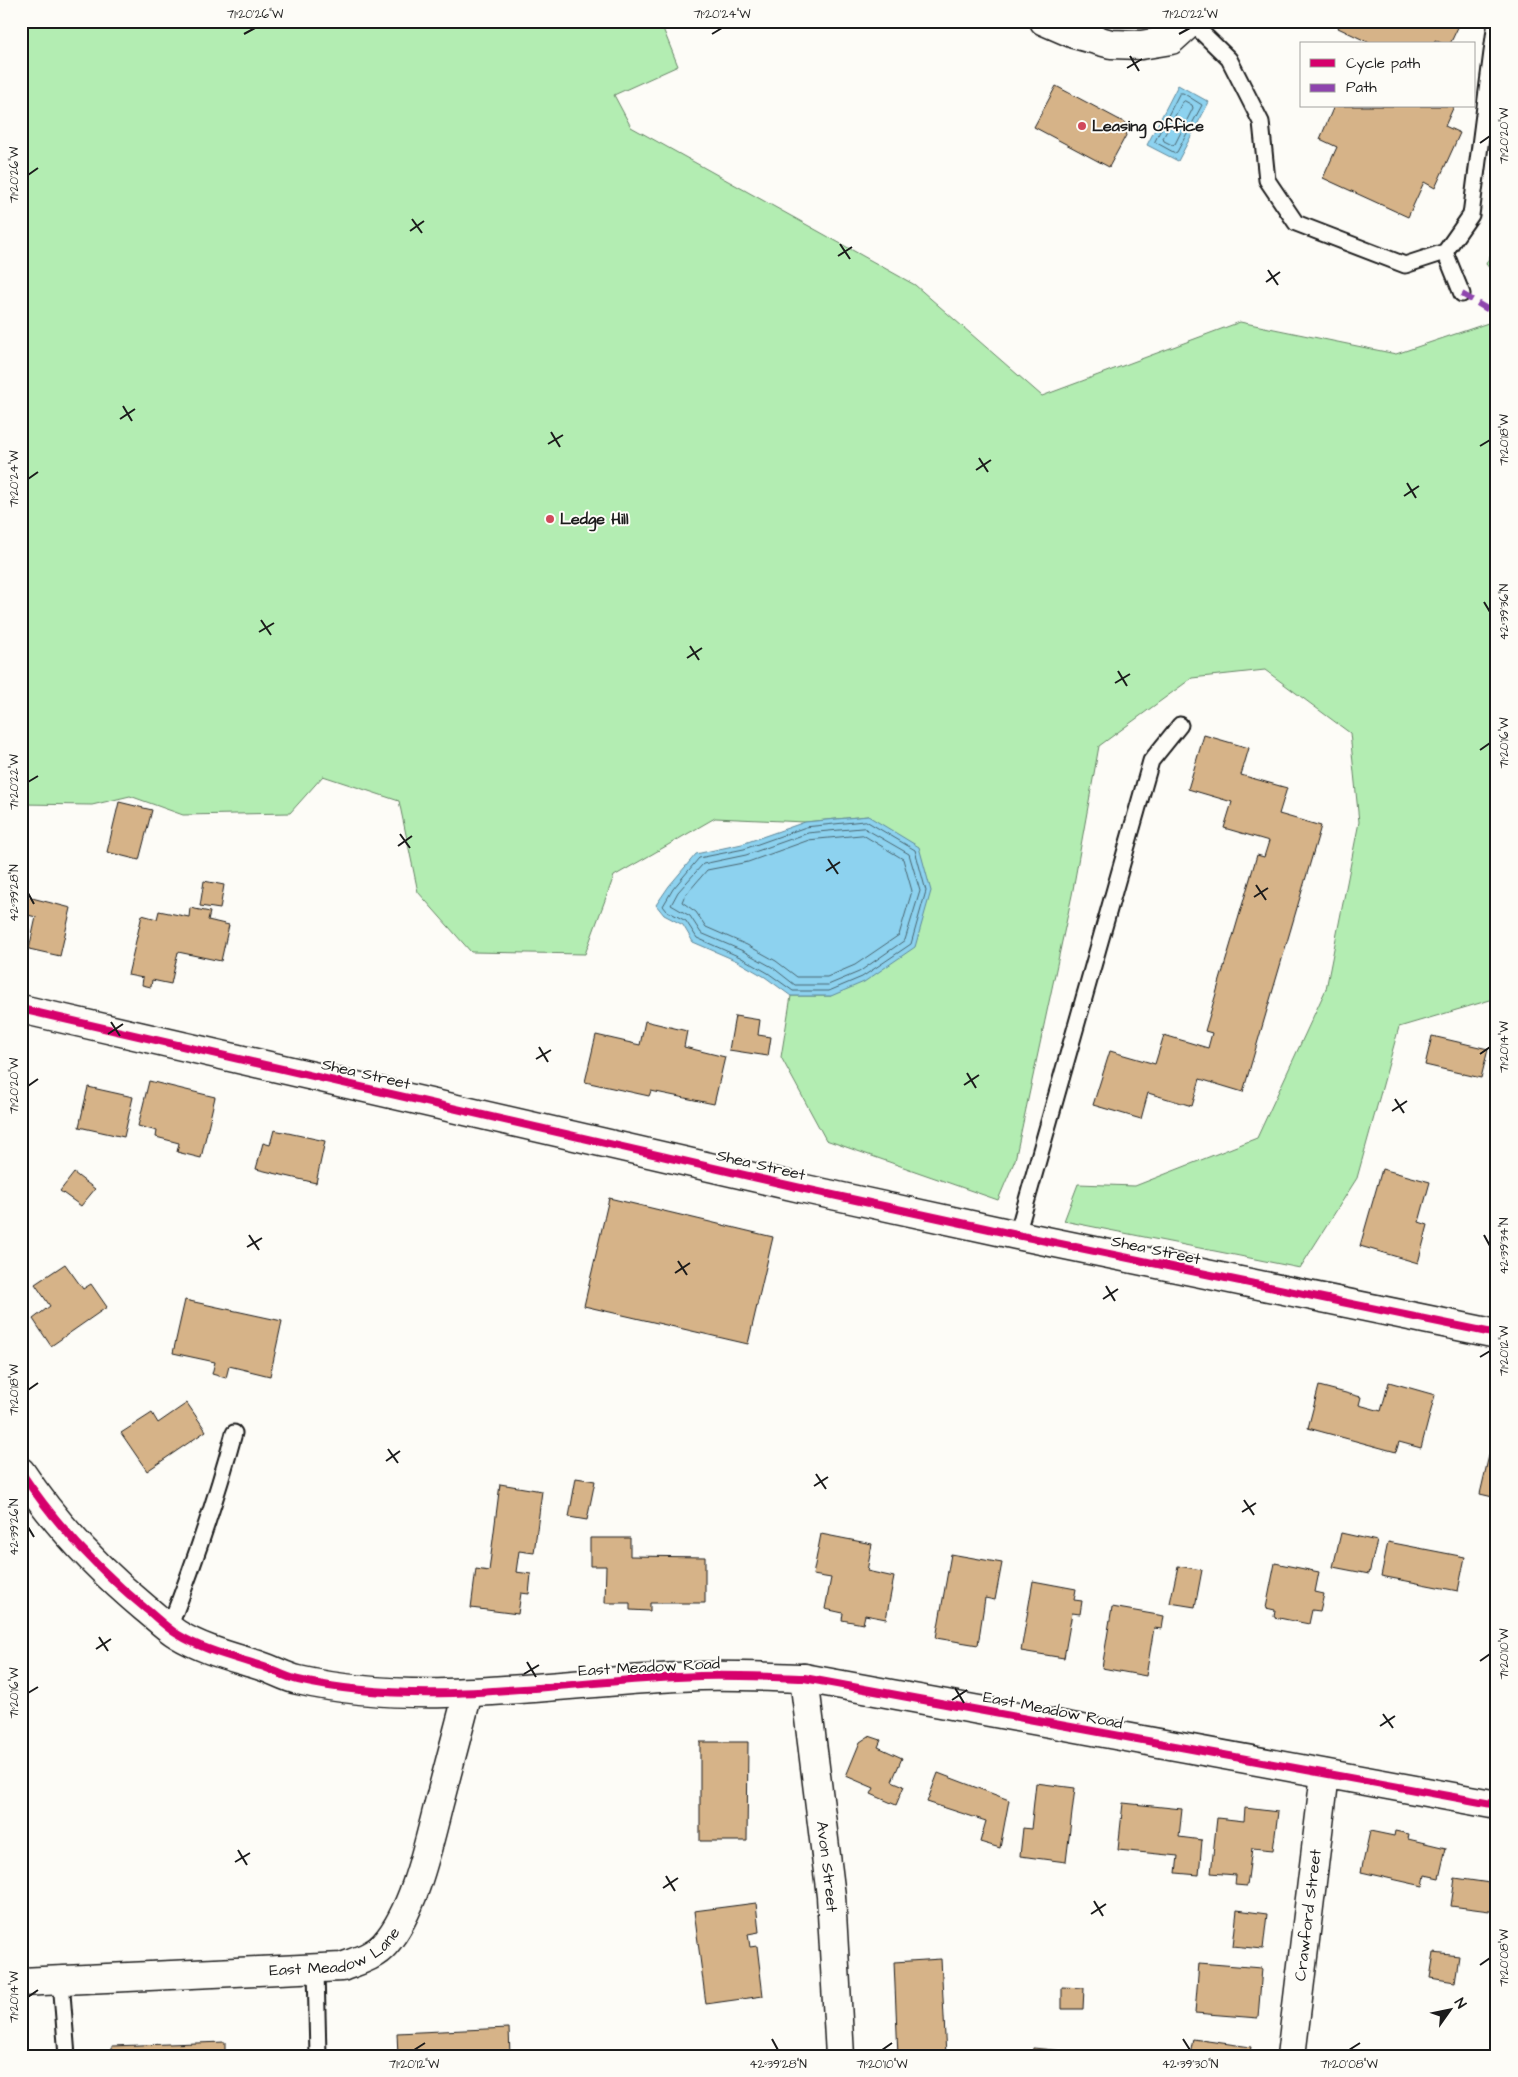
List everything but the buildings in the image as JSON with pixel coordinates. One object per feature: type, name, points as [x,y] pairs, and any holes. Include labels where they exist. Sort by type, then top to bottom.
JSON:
[{"type":"street","points":[[1044,21],[1074,34],[1111,44],[1141,45],[1171,40],[1191,22]]},
{"type":"street","name":"Shea Street","points":[[21,1009],[786,1185],[1017,1235],[1497,1334]]},
{"type":"street","name":"East Meadow Road","points":[[21,1472],[42,1503],[74,1542],[106,1575],[176,1634],[223,1656],[262,1666],[295,1680],[369,1691],[468,1693],[700,1676],[804,1678],[1497,1805]]},
{"type":"street","name":"Avon Street","points":[[804,1678],[830,1896],[840,2056]]},
{"type":"street","name":"East Meadow Lane","points":[[21,1982],[342,1968],[372,1955],[384,1944],[399,1923],[411,1896],[428,1847],[468,1693]]},
{"type":"street","name":"Crawford Street","points":[[1291,2056],[1325,1774]]},
{"type":"lane","points":[[1191,22],[1229,59],[1261,122],[1267,180],[1296,224],[1405,265],[1445,252],[1471,216],[1496,21]]},
{"type":"lane","points":[[1445,252],[1462,294]]},
{"type":"lane","points":[[1017,1235],[1151,761],[1180,725]]},
{"type":"lane","points":[[169,1628],[195,1562],[223,1476],[234,1433]]},
{"type":"lane","points":[[316,1969],[318,2056]]},
{"type":"lane","points":[[61,1981],[67,2056]]},
{"type":"green space","points":[[21,21],[660,21],[678,66],[614,95],[631,127],[915,285],[1042,396],[1240,322],[1396,354],[1497,320],[1497,998],[1399,1027],[1357,1178],[1300,1268],[1064,1221],[1078,1184],[1135,1186],[1257,1138],[1326,989],[1359,822],[1350,733],[1265,670],[1192,678],[1099,746],[1072,895],[1015,1160],[998,1200],[826,1140],[781,1057],[791,996],[831,996],[868,816],[805,822],[715,818],[614,876],[585,954],[471,952],[418,892],[399,801],[323,776],[290,813],[183,815],[130,796],[92,805],[21,804]]},
{"type":"green space","points":[[1497,242],[1497,277],[1486,264]]},
{"type":"water","points":[[1178,85],[1209,102],[1178,161],[1147,145]]},
{"type":"water","points":[[868,816],[919,847],[931,891],[915,947],[864,982],[831,996],[791,996],[765,977],[737,961],[693,942],[683,925],[664,915],[656,905],[696,854],[742,844],[805,822]]},
{"type":"marked path","points":[[1462,294],[1497,315]]},
{"type":"cycle path","points":[[21,1009],[805,1189],[1017,1235],[1497,1334]]},
{"type":"cycle path","points":[[21,1472],[63,1528],[95,1562],[128,1594],[169,1628],[187,1640],[208,1649],[298,1680],[348,1689],[398,1693],[448,1693],[700,1676],[804,1678],[1497,1805]]},
{"type":"place","name":"Leasing Office","points":[[1082,126]]},
{"type":"place","name":"Ledge Hill","points":[[550,519]]}]
